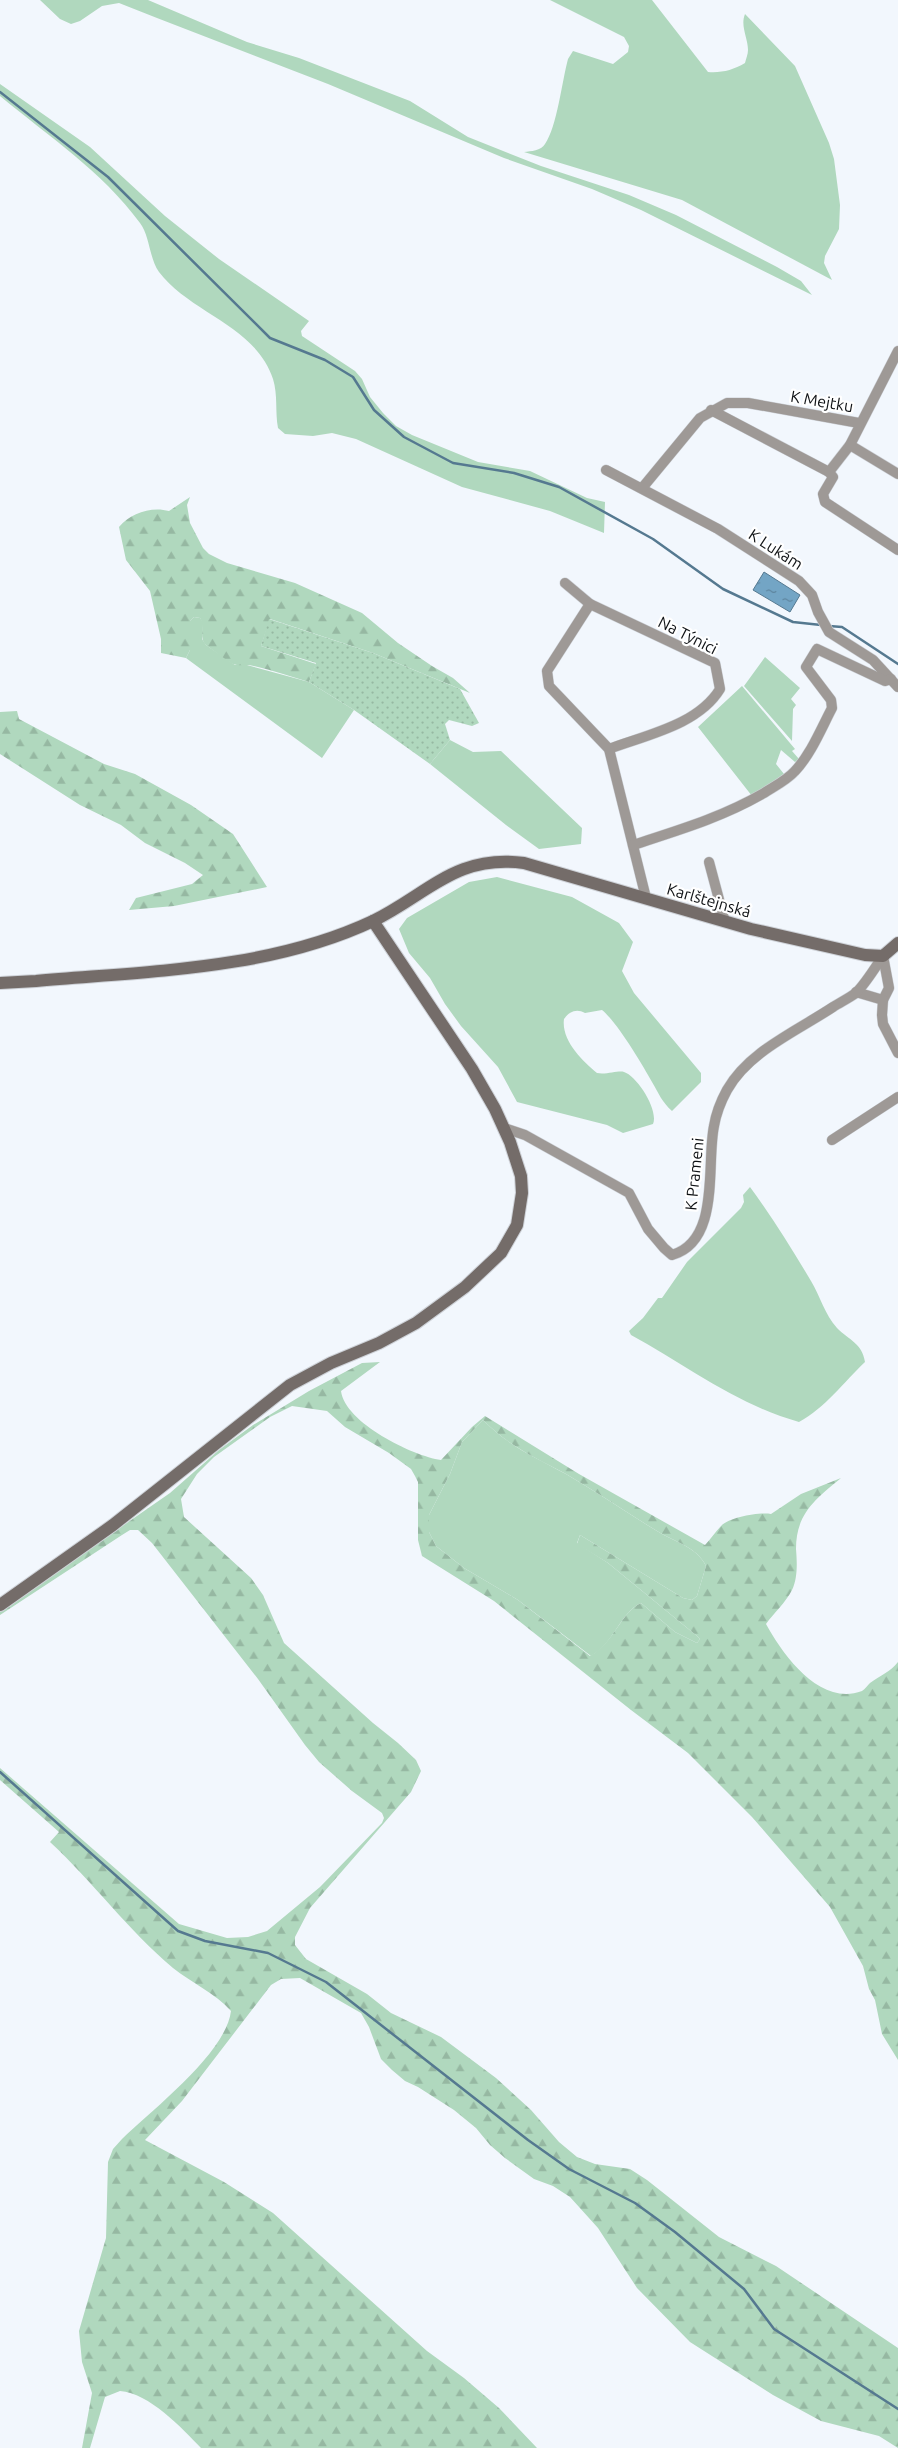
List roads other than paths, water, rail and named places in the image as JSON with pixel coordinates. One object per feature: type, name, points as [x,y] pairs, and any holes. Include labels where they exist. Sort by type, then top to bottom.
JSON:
[{"type":"main road","name":"Karlštejnská","points":[[0,983],[36,982],[256,958],[318,941],[373,920],[451,873],[484,863],[508,862],[554,871],[725,922],[848,951],[883,956]]},
{"type":"main road","points":[[0,1605],[113,1525],[290,1384],[331,1363],[379,1343],[416,1323],[488,1267],[501,1253],[517,1225],[522,1194],[521,1176],[504,1128],[472,1068],[373,920]]},
{"type":"main road","points":[[883,956],[898,943]]},
{"type":"street","points":[[859,423],[898,351]]},
{"type":"street","name":"K Mejtku","points":[[643,487],[700,418],[727,402],[748,403],[859,423],[850,445],[829,472]]},
{"type":"street","points":[[711,410],[829,472],[833,477],[823,494],[825,502],[898,550]]},
{"type":"street","points":[[850,445],[898,474]]},
{"type":"street","name":"K Lukám","points":[[606,470],[643,487],[718,529],[799,581],[812,595],[818,612],[830,632],[873,660],[898,687]]},
{"type":"street","name":"Na Týnici","points":[[565,582],[590,604],[715,663],[720,689],[713,700],[690,718],[609,749]]},
{"type":"street","points":[[590,604],[547,671],[549,686],[609,749],[646,898]]},
{"type":"street","points":[[633,844],[704,822],[752,800],[784,781],[795,772],[804,760],[832,708],[831,700],[806,666],[817,649],[885,681],[891,679]]},
{"type":"street","points":[[710,862],[725,922]]},
{"type":"street","points":[[883,956],[893,988],[882,1000],[883,1024],[898,1053]]},
{"type":"street","points":[[882,1000],[856,992],[883,956]]},
{"type":"street","name":"K Prameni","points":[[504,1128],[525,1135],[629,1193],[648,1229],[664,1248],[672,1255],[683,1252],[698,1233],[707,1212],[712,1171],[714,1126],[719,1107],[734,1079],[762,1052],[856,992]]},
{"type":"street","points":[[832,1140],[898,1096]]},
{"type":"water","points":[[764,572],[800,595],[790,612],[753,590]]},
{"type":"waterway","points":[[0,92],[108,177],[270,338],[325,360],[353,377],[374,410],[404,437],[453,463],[514,473],[559,487],[653,539],[723,589],[793,622],[821,625]]},
{"type":"waterway","points":[[829,626],[842,627],[898,664]]},
{"type":"waterway","points":[[0,1772],[178,1931],[205,1941],[268,1953],[326,1982],[528,2140],[569,2169],[635,2203],[675,2232],[744,2289],[774,2329],[898,2409]]}]
